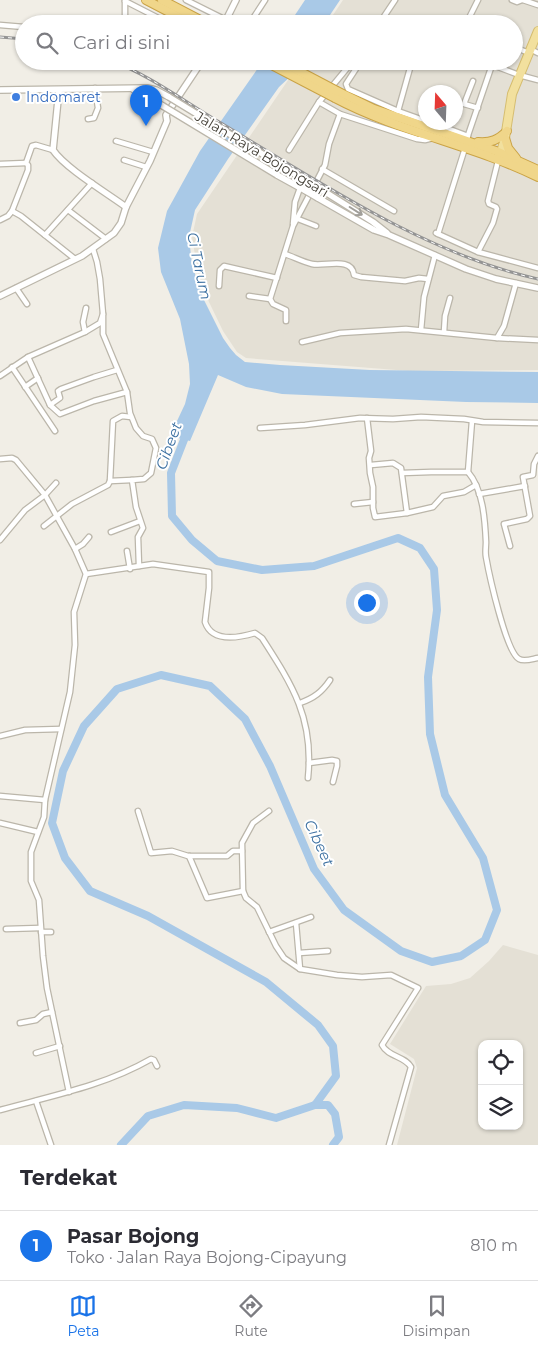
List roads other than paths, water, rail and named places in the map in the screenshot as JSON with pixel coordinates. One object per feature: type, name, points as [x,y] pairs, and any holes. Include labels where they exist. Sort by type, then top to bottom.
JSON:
[{"type":"highway","points":[[146,0],[175,15]]},
{"type":"highway","points":[[162,0],[191,15]]},
{"type":"highway","points":[[283,70],[336,95],[395,118],[467,142],[538,177]]},
{"type":"highway","points":[[295,70],[371,115],[434,137],[467,142],[492,142],[506,134],[508,148],[519,161]]},
{"type":"highway","points":[[497,156],[519,161],[538,170]]},
{"type":"main road","points":[[523,68],[532,52],[538,30]]},
{"type":"main road","points":[[497,156],[506,134],[510,103],[522,70]]},
{"type":"street","points":[[125,15],[125,0],[153,15]]},
{"type":"street","points":[[186,0],[213,15]]},
{"type":"street","points":[[228,15],[236,0]]},
{"type":"street","points":[[255,15],[265,0]]},
{"type":"street","points":[[385,15],[395,0]]},
{"type":"street","points":[[512,0],[517,2],[522,0],[538,5]]},
{"type":"street","points":[[470,15],[476,1]]},
{"type":"street","points":[[0,25],[15,26]]},
{"type":"street","points":[[0,296],[93,250],[114,233],[121,223],[126,207],[167,121],[166,115],[196,70]]},
{"type":"street","points":[[289,150],[319,102],[346,70]]},
{"type":"street","points":[[355,70],[346,87],[418,118]]},
{"type":"street","points":[[398,111],[409,70]]},
{"type":"street","points":[[490,70],[437,233],[478,252],[538,268]]},
{"type":"street","points":[[506,70],[538,80]]},
{"type":"street","points":[[473,82],[464,104],[478,108]]},
{"type":"street","points":[[88,119],[94,118],[98,108],[95,88]]},
{"type":"street","name":"Jalan Raya Bojongsari","points":[[129,88],[142,93],[277,175],[374,230],[479,273],[538,288]]},
{"type":"street","name":"Jalan Raya Bojongsari","points":[[0,90],[152,88],[332,196],[373,222],[389,235]]},
{"type":"street","points":[[53,150],[58,90]]},
{"type":"street","points":[[319,102],[340,114],[417,139],[425,140],[434,137]]},
{"type":"street","points":[[293,226],[325,165],[329,144],[340,114]]},
{"type":"street","points":[[445,130],[467,142]]},
{"type":"street","points":[[116,141],[153,152]]},
{"type":"street","points":[[0,220],[8,216],[12,211],[28,170],[26,162],[33,146],[36,145],[53,150],[59,158],[126,207]]},
{"type":"street","points":[[478,252],[493,223],[497,209],[489,204],[488,201],[497,156]]},
{"type":"street","points":[[124,160],[146,167]]},
{"type":"street","points":[[0,164],[26,162]]},
{"type":"street","points":[[322,169],[394,212]]},
{"type":"street","points":[[45,235],[92,183]]},
{"type":"street","points":[[270,299],[293,226],[295,202],[300,188]]},
{"type":"street","points":[[328,204],[332,196]]},
{"type":"street","points":[[295,208],[301,210]]},
{"type":"street","points":[[68,210],[106,240]]},
{"type":"street","points":[[12,211],[21,216],[74,259]]},
{"type":"street","points":[[298,219],[316,226]]},
{"type":"street","points":[[93,250],[99,270],[103,334],[127,392],[136,428],[143,436],[152,438],[156,448],[151,473],[144,479],[110,481]]},
{"type":"street","points":[[285,254],[310,264],[335,263],[347,266],[354,272],[354,275],[361,277],[405,281],[420,278],[428,279]]},
{"type":"street","points":[[422,330],[422,314],[428,279],[435,255]]},
{"type":"street","points":[[219,286],[220,270],[224,266],[277,278]]},
{"type":"street","points":[[497,338],[504,326],[516,283]]},
{"type":"street","points":[[16,288],[27,304]]},
{"type":"street","points":[[249,296],[270,299],[273,304],[286,310],[286,321]]},
{"type":"street","points":[[444,332],[445,317],[450,298]]},
{"type":"street","points":[[86,308],[83,322],[86,332]]},
{"type":"street","points":[[0,376],[28,357],[86,332],[100,323],[103,314]]},
{"type":"street","points":[[302,342],[351,332],[406,329],[483,338],[538,340]]},
{"type":"street","points":[[28,357],[50,405],[60,414],[94,401],[127,392]]},
{"type":"street","points":[[12,367],[55,431]]},
{"type":"street","points":[[50,405],[60,398],[58,391],[61,389],[117,370]]},
{"type":"street","points":[[25,387],[38,378]]},
{"type":"street","points":[[44,526],[72,504],[105,488],[110,481],[113,421],[122,416],[132,416]]},
{"type":"street","points":[[260,428],[305,426],[367,418],[422,417],[538,423]]},
{"type":"street","points":[[367,418],[375,516],[407,514],[436,506],[444,496],[464,492],[476,485]]},
{"type":"street","points":[[472,421],[468,472],[479,494],[486,543],[485,556],[506,636],[514,654],[518,658],[523,660],[538,658]]},
{"type":"street","points":[[510,546],[504,523],[527,519],[530,516],[523,477],[533,476],[534,464],[538,456]]},
{"type":"street","points":[[0,459],[12,458],[16,460],[45,495],[75,549],[86,574],[74,612],[75,645],[72,679],[45,800],[44,817],[31,858],[31,881],[39,897],[40,930],[52,1012],[70,1092]]},
{"type":"street","points":[[370,465],[393,463],[400,468],[407,514]]},
{"type":"street","points":[[402,474],[468,472]]},
{"type":"street","points":[[132,480],[136,507],[143,528],[138,538],[140,566]]},
{"type":"street","points":[[0,540],[24,510],[45,495],[56,483]]},
{"type":"street","points":[[479,494],[525,486]]},
{"type":"street","points":[[354,504],[373,502]]},
{"type":"street","points":[[111,532],[140,521]]},
{"type":"street","points":[[75,549],[89,537]]},
{"type":"street","points":[[127,551],[130,569]]},
{"type":"street","points":[[86,574],[130,569],[153,564],[209,572],[206,626],[223,638],[258,634],[284,670],[300,703],[306,722],[309,763],[308,778]]},
{"type":"street","points":[[300,703],[313,699],[325,688],[330,680]]},
{"type":"street","points":[[0,736],[24,730],[61,728]]},
{"type":"street","points":[[309,763],[332,760],[336,762],[337,766],[333,782]]},
{"type":"street","points":[[0,796],[45,800]]},
{"type":"street","points":[[138,811],[151,853],[172,851],[189,856],[227,856],[233,851],[242,851]]},
{"type":"street","points":[[269,811],[253,823],[244,839],[242,851],[242,891],[246,898],[257,907],[284,958],[300,969],[362,977],[391,975],[418,988],[382,1045],[386,1051],[408,1062],[411,1067],[390,1145]]},
{"type":"street","points":[[0,823],[38,832]]},
{"type":"street","points":[[189,856],[207,898],[242,891]]},
{"type":"street","points":[[269,932],[311,917]]},
{"type":"street","points":[[296,923],[300,969]]},
{"type":"street","points":[[6,929],[51,932]]},
{"type":"street","points":[[299,953],[328,951]]},
{"type":"street","points":[[20,1023],[36,1020],[43,1014],[52,1012]]},
{"type":"street","points":[[36,1053],[60,1046]]},
{"type":"street","points":[[0,1110],[70,1092],[100,1082],[150,1059],[154,1060],[156,1066]]},
{"type":"street","points":[[36,1101],[51,1145]]},
{"type":"water","points":[[305,0],[340,0],[330,15],[295,15]]},
{"type":"water","points":[[257,70],[297,70],[279,87],[228,159],[195,210],[189,237],[192,265],[203,298],[223,338],[236,355],[245,362],[370,370],[538,372],[538,403],[466,402],[282,394],[246,387],[218,375],[190,441],[170,436],[185,404],[190,384],[189,364],[180,319],[161,272],[158,248],[167,211],[200,151]]},
{"type":"waterway","name":"Cibeet","points":[[121,1145],[148,1116],[184,1105],[237,1108],[276,1118],[315,1105],[336,1076],[333,1046],[318,1025],[266,982],[148,916],[90,891],[65,858],[52,823],[63,771],[84,726],[117,689],[161,675],[210,686],[245,719],[270,766],[314,869],[344,910],[401,951],[432,962],[461,956],[485,940],[497,910],[483,858],[445,795],[430,734],[428,677],[437,610],[434,569],[420,548],[398,538],[314,566],[262,570],[217,561],[192,540],[172,516],[171,473],[187,432]]},
{"type":"waterway","points":[[315,1105],[328,1105],[335,1114],[339,1137],[333,1145]]},
{"type":"railway","points":[[0,37],[15,38]]},
{"type":"railway","points":[[132,70],[372,212],[454,252],[538,279]]},
{"type":"place","name":"Indomaret","points":[[16,97]]},
{"type":"place","name":"Pasar Bojong","points":[[146,126]]},
{"type":"water label","name":"Ci Tarum","points":[[199,266]]}]
